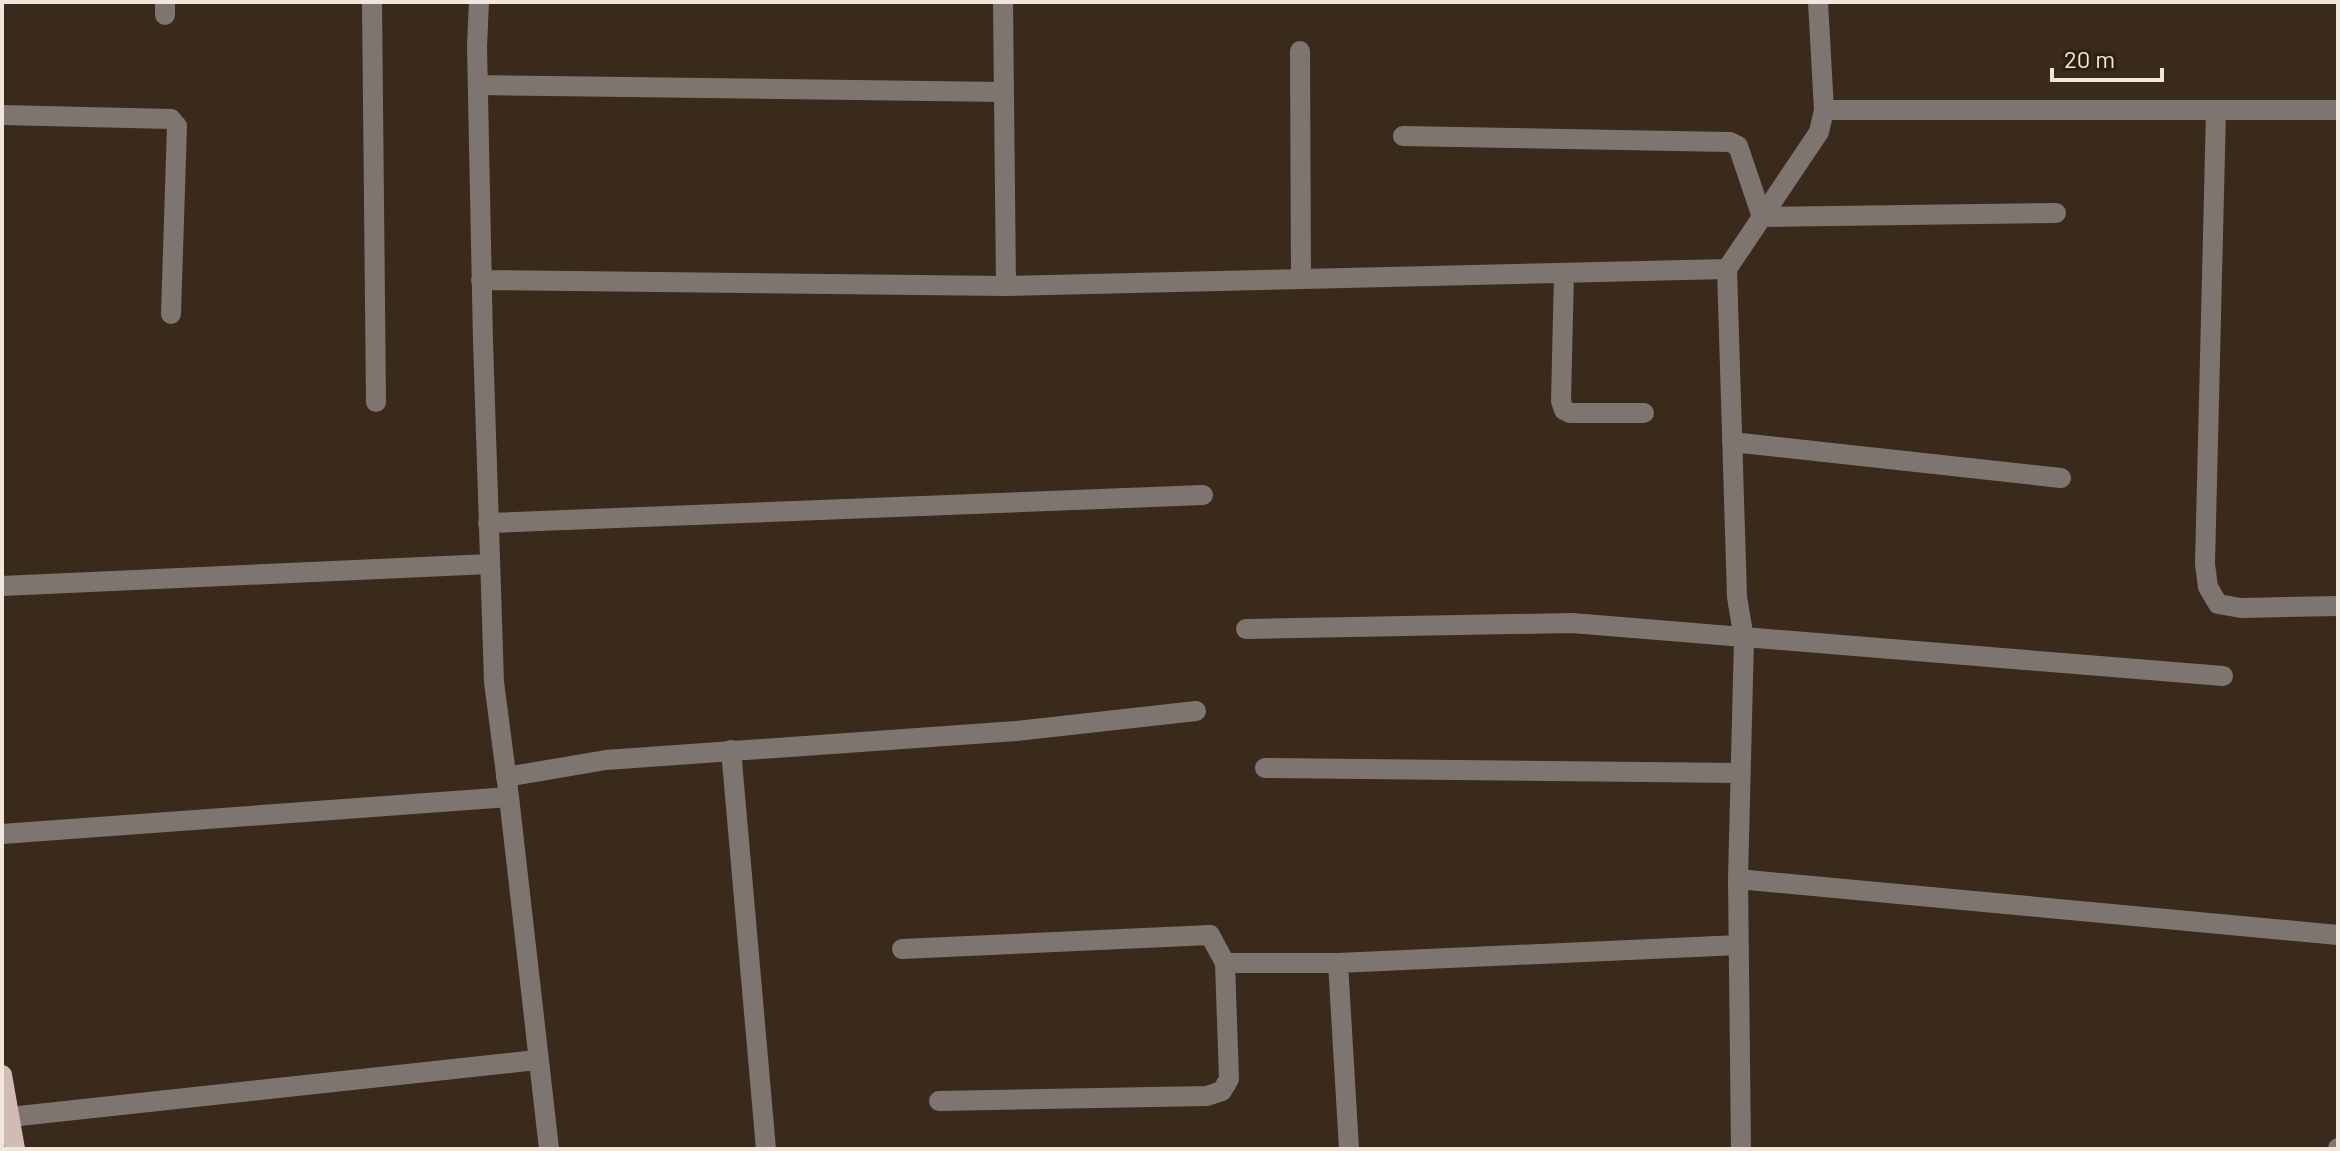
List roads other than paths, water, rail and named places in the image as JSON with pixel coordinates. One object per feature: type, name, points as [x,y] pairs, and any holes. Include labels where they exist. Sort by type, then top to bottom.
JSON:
[{"type":"main road","points":[[2,1075],[15,1149]]},
{"type":"street","points":[[372,2],[376,402]]},
{"type":"street","points":[[479,2],[481,280],[494,682],[549,1149]]},
{"type":"street","points":[[1003,2],[1006,286]]},
{"type":"street","points":[[1741,1149],[1738,879],[1744,639],[1737,597],[1727,269],[1819,132],[1824,110],[1818,2]]},
{"type":"street","points":[[1300,51],[1301,279]]},
{"type":"street","points":[[478,85],[1003,92]]},
{"type":"street","points":[[1824,110],[2338,110]]},
{"type":"street","points":[[2216,111],[2206,549],[2208,587],[2218,604],[2241,608],[2338,606]]},
{"type":"street","points":[[2,115],[171,119],[177,126],[171,314]]},
{"type":"street","points":[[1403,136],[1730,142],[1738,146],[1742,155],[1762,217]]},
{"type":"street","points":[[1762,217],[2056,213]]},
{"type":"street","points":[[481,280],[1006,286],[1727,269]]},
{"type":"street","points":[[1564,273],[1561,401],[1564,410],[1570,413],[1644,413]]},
{"type":"street","points":[[1732,442],[2061,478]]},
{"type":"street","points":[[488,523],[1203,495]]},
{"type":"street","points":[[2,586],[489,564]]},
{"type":"street","points":[[1246,629],[1556,623],[2223,676]]},
{"type":"street","points":[[2,834],[507,787],[606,760],[1016,731],[1196,711]]},
{"type":"street","points":[[731,750],[766,1149]]},
{"type":"street","points":[[1265,768],[1740,773]]},
{"type":"street","points":[[1738,879],[2338,935]]},
{"type":"street","points":[[902,949],[1210,935],[1225,963],[1229,1079],[1222,1091],[1207,1096],[939,1101]]},
{"type":"street","points":[[1225,963],[1338,963],[1739,945]]},
{"type":"street","points":[[1338,963],[1349,1149]]},
{"type":"street","points":[[10,1117],[537,1060]]}]
